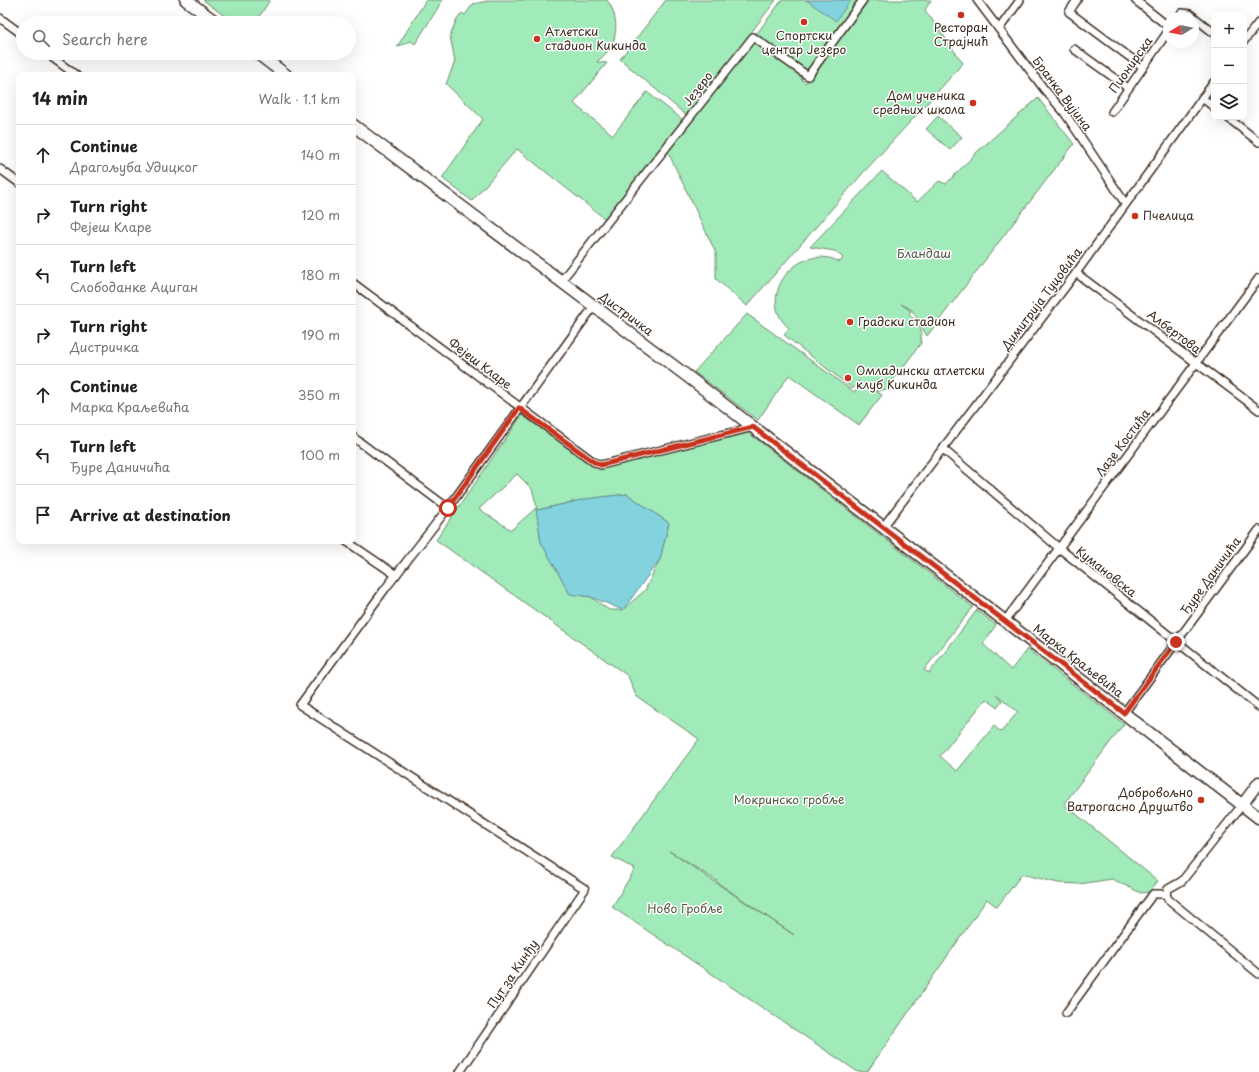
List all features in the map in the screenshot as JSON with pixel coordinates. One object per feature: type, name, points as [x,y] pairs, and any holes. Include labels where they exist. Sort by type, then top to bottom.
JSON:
[{"type":"main road","points":[[186,0],[208,16]]},
{"type":"main road","points":[[266,60],[282,72]]},
{"type":"main road","name":"Дистричка","points":[[356,127],[594,306],[882,526]]},
{"type":"main road","name":"Марка Краљевића","points":[[882,526],[1259,818]]},
{"type":"street","name":"Језеро","points":[[561,281],[753,37],[808,76],[863,0]]},
{"type":"street","name":"Бранка Вујина","points":[[977,0],[1044,89],[1064,112],[1126,203]]},
{"type":"street","points":[[999,29],[1020,0]]},
{"type":"street","points":[[1077,0],[1069,12],[1143,67]]},
{"type":"street","points":[[1135,0],[1163,22]]},
{"type":"street","points":[[0,18],[16,31]]},
{"type":"street","points":[[1199,21],[1211,31]]},
{"type":"street","points":[[1247,37],[1259,22]]},
{"type":"street","name":"Пионирска","points":[[1112,112],[1163,39]]},
{"type":"street","points":[[1074,49],[1128,88]]},
{"type":"street","points":[[56,60],[72,72]]},
{"type":"street","name":"Димитрија Туцовића","points":[[882,526],[943,450],[1076,273],[1212,84]]},
{"type":"street","points":[[1202,98],[1211,105]]},
{"type":"street","points":[[1231,120],[1259,142]]},
{"type":"street","points":[[0,169],[16,181]]},
{"type":"street","name":"Албертова","points":[[1076,273],[1259,410]]},
{"type":"street","name":"Лазе Костића","points":[[1005,620],[1259,278]]},
{"type":"street","name":"Фејеш Кларе","points":[[356,285],[519,408],[594,462],[601,465],[753,427]]},
{"type":"street","points":[[350,544],[396,575],[448,508],[594,306]]},
{"type":"street","points":[[356,439],[448,508]]},
{"type":"street","name":"Кумановска","points":[[943,450],[1059,548],[1259,707]]},
{"type":"street","name":"Ђуре Даничића","points":[[1124,713],[1259,530]]},
{"type":"street","name":"Пут за Кинђу","points":[[396,575],[300,705],[585,889],[460,1072]]},
{"type":"street","points":[[1166,894],[1168,889],[1182,881],[1259,782]]},
{"type":"street","points":[[1066,1013],[1153,894],[1166,894]]},
{"type":"street","points":[[1166,894],[1168,899],[1259,974]]},
{"type":"green space","points":[[203,0],[270,0],[260,16],[225,16]]},
{"type":"green space","points":[[426,0],[443,0],[415,44],[411,41],[397,47]]},
{"type":"green space","points":[[492,0],[607,0],[615,17],[616,30],[609,50],[597,62],[607,63],[574,103],[613,135],[647,92],[683,120],[605,219],[517,149],[472,201],[442,178],[483,119],[446,84],[455,61],[450,36],[456,21],[462,13],[465,15],[473,4]]},
{"type":"green space","points":[[666,0],[776,0],[687,116],[620,59]]},
{"type":"green space","points":[[782,0],[858,0],[801,79],[806,83],[866,0],[931,0],[925,10],[963,63],[863,173],[747,306],[716,279],[716,253],[668,152]]},
{"type":"green space","name":"Бландаш","points":[[1038,98],[1074,144],[927,336],[912,310],[901,304],[911,311],[909,314],[919,324],[921,331],[921,343],[887,389],[876,391],[882,395],[859,425],[789,375],[758,420],[694,372],[747,314],[854,392],[863,384],[858,381],[853,389],[784,335],[789,328],[779,316],[776,302],[778,288],[785,276],[796,265],[809,259],[824,257],[840,262],[843,258],[835,251],[810,247],[882,171],[917,202],[939,181],[946,184],[977,152]]},
{"type":"green space","points":[[938,116],[962,137],[950,150],[926,129]]},
{"type":"green space","points":[[522,415],[599,469],[749,433],[973,607],[924,670],[929,673],[977,610],[996,625],[983,644],[1011,670],[1027,649],[1124,724],[1064,804],[1158,881],[1149,892],[1141,893],[1112,879],[1079,884],[1058,883],[1022,874],[997,907],[987,899],[867,1072],[858,1072],[612,907],[635,869],[612,857],[699,739],[636,696],[628,676],[436,540]],"holes":[[[517,474],[532,489],[537,507],[511,530],[479,509]],[[627,494],[669,523],[660,559],[645,590],[623,610],[609,610],[591,597],[570,594],[541,542],[536,508],[537,510],[586,499]],[[996,694],[1018,712],[1001,732],[994,726],[957,771],[940,756],[986,699],[997,707],[1002,701]],[[669,851],[717,881],[794,935]]]},
{"type":"water","points":[[806,0],[851,0],[836,21]]},
{"type":"water","points":[[627,494],[669,523],[660,559],[623,610],[591,597],[570,594],[541,542],[536,508],[538,510],[586,499]]},
{"type":"place","name":"Ресторан Страјнић","points":[[961,15]]},
{"type":"place","name":"Спортски центар Језеро","points":[[804,22]]},
{"type":"place","name":"Атлетски стадион Кикинда","points":[[537,39]]},
{"type":"place","name":"Дом ученика средњих школа","points":[[973,103]]},
{"type":"place","name":"Пчелица","points":[[1135,216]]},
{"type":"place","name":"Градски стадион","points":[[850,322]]},
{"type":"place","name":"Омладински атлетски клуб Кикинда","points":[[848,378]]},
{"type":"place","name":"Добровољно Ватрогасно Друштво","points":[[1201,800]]},
{"type":"route","points":[[448,508],[519,408],[594,462],[601,465],[753,427],[1124,713],[1176,642]]},
{"type":"park label","name":"Мокринско гробље","points":[[789,800]]},
{"type":"park label","name":"Ново Гробље","points":[[685,909]]}]
